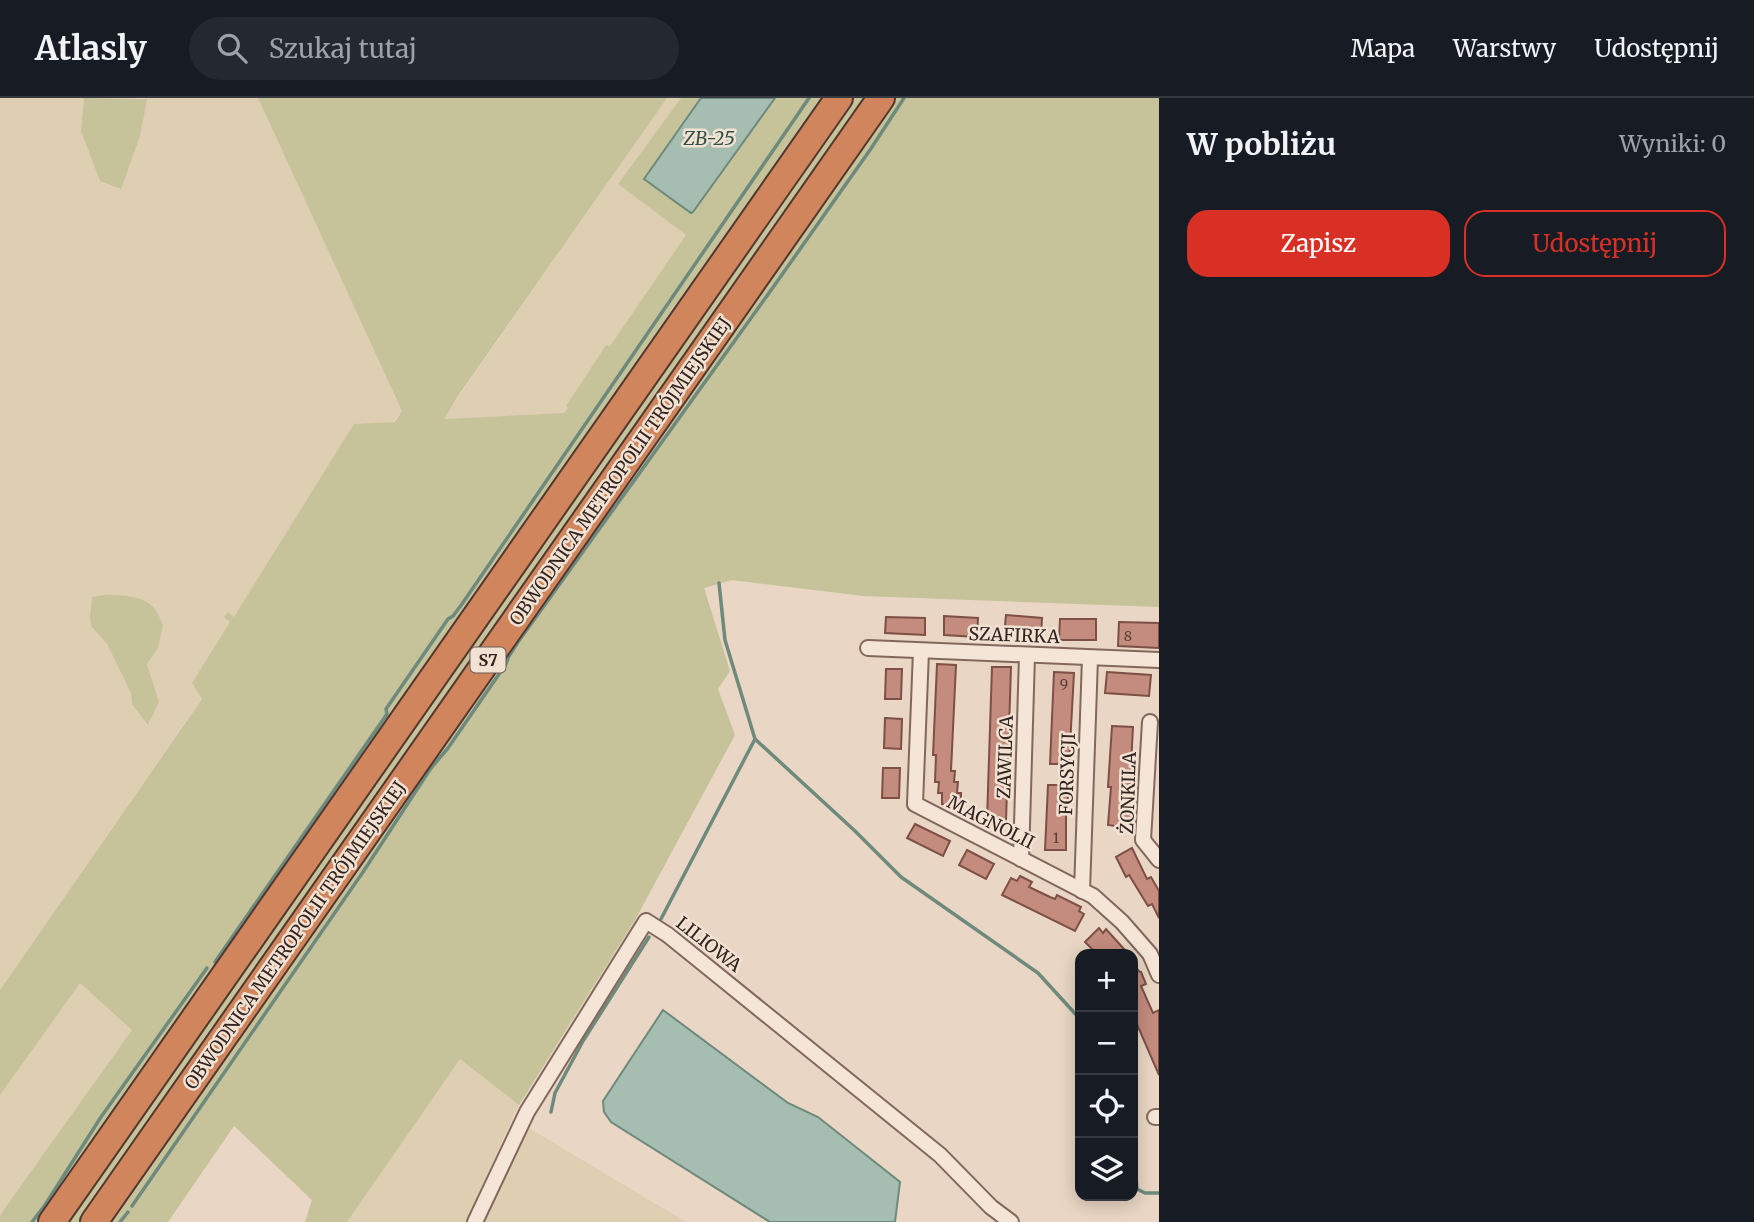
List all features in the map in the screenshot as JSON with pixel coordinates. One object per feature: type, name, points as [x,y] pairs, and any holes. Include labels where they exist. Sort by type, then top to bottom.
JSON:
[{"type":"highway","name":"OBWODNICA METROPOLII TRÓJMIEJSKIEJ","points":[[52,1222],[839,98]]},
{"type":"highway","name":"OBWODNICA METROPOLII TRÓJMIEJSKIEJ","points":[[94,1222],[881,98]]},
{"type":"street","name":"SZAFIRKA","points":[[868,648],[1159,660]]},
{"type":"street","name":"MAGNOLII","points":[[921,651],[915,804],[1093,896],[1154,952],[1159,975]]},
{"type":"street","name":"ZAWILCA","points":[[1021,859],[1027,655]]},
{"type":"street","name":"FORSYCJI","points":[[1082,891],[1090,658]]},
{"type":"street","name":"ŻONKILA","points":[[1150,722],[1143,840],[1159,860]]},
{"type":"street","name":"LILIOWA","points":[[475,1222],[527,1112],[646,921],[668,934],[940,1155],[990,1207],[1010,1222]]},
{"type":"shaded area","points":[[0,98],[84,98],[81,131],[100,181],[120,189],[140,136],[146,98],[258,98],[402,411],[234,617],[228,613],[225,617],[231,622],[192,683],[202,698],[0,990]],"holes":[[[91,626],[158,648],[147,664],[159,702],[149,724],[132,704],[131,693],[107,644]]]},
{"type":"shaded area","points":[[84,98],[147,99],[140,136],[121,189],[100,181],[81,131]]},
{"type":"shaded area","points":[[258,98],[667,98],[444,419],[564,413],[568,408],[566,406],[606,345],[610,346],[686,235],[618,184],[681,98],[822,98],[39,1222],[0,1222],[0,1216],[10,1201],[132,1030],[80,983],[0,1095],[0,990],[202,699],[192,683],[230,622],[224,617],[228,612],[234,617],[354,424],[395,422],[402,411]]},
{"type":"shaded area","points":[[667,98],[681,98],[618,184],[686,235],[609,347],[606,345],[564,413],[443,419]]},
{"type":"shaded area","points":[[845,98],[869,98],[86,1222],[61,1222]]},
{"type":"shaded area","points":[[892,98],[1159,98],[1159,607],[863,596],[732,580],[704,588],[730,671],[718,689],[735,735],[635,920],[519,1105],[460,1059],[347,1222],[305,1222],[312,1200],[234,1126],[168,1222],[108,1222]]},
{"type":"shaded area","points":[[105,595],[145,601],[155,609],[163,625],[158,648],[147,664],[159,702],[148,725],[132,704],[131,693],[107,644],[91,626],[92,597]]},
{"type":"shaded area","points":[[80,982],[132,1030],[0,1216],[0,1095]]},
{"type":"shaded area","points":[[460,1059],[519,1105],[466,1222],[347,1222]]},
{"type":"shaded area","points":[[527,1127],[686,1222],[483,1222]]},
{"type":"water","name":"ZB-25","points":[[701,98],[775,98],[691,213],[644,179]]},
{"type":"water","points":[[663,1010],[788,1103],[818,1117],[900,1182],[895,1222],[770,1222],[611,1122],[604,1112],[603,1101]]},
{"type":"building","points":[[1006,615],[1042,618],[1041,638],[1004,636]]},
{"type":"building","points":[[944,616],[978,618],[977,637],[944,635]]},
{"type":"building","points":[[886,617],[925,618],[925,635],[885,633]]},
{"type":"building","points":[[1060,619],[1096,619],[1096,640],[1059,640]]},
{"type":"building","points":[[1119,622],[1159,623],[1159,648],[1118,646]]},
{"type":"building","points":[[937,664],[956,665],[951,771],[955,771],[954,782],[958,782],[957,793],[961,793],[961,805],[942,804],[942,793],[938,793],[939,782],[935,782],[936,755],[933,755]]},
{"type":"building","points":[[992,667],[1011,667],[1006,821],[987,820]]},
{"type":"building","points":[[886,669],[902,669],[901,699],[885,699]]},
{"type":"building","points":[[1054,672],[1074,673],[1069,764],[1050,764]]},
{"type":"building","points":[[1107,672],[1151,675],[1149,696],[1105,693]]},
{"type":"building","points":[[885,718],[902,719],[901,749],[884,748]]},
{"type":"building","points":[[1112,726],[1133,727],[1130,828],[1108,825]]},
{"type":"building","points":[[883,768],[900,768],[899,798],[882,798]]},
{"type":"building","points":[[1048,785],[1068,785],[1066,850],[1045,850]]},
{"type":"building","points":[[915,824],[950,841],[943,856],[907,838]]},
{"type":"building","points":[[1132,848],[1147,879],[1151,877],[1159,891],[1159,918],[1152,904],[1148,906],[1129,875],[1126,877],[1116,857]]},
{"type":"building","points":[[967,850],[994,864],[986,879],[959,865]]},
{"type":"building","points":[[1020,876],[1032,882],[1029,887],[1055,899],[1057,895],[1081,907],[1079,911],[1084,914],[1075,931],[1002,895],[1011,878],[1017,881]]},
{"type":"building","points":[[1099,928],[1103,933],[1106,929],[1124,949],[1092,949],[1085,942]]},
{"type":"building","points":[[1138,970],[1146,984],[1141,986],[1153,1013],[1159,1010],[1159,1075],[1138,1027]]},
{"type":"waterway","points":[[215,962],[387,714],[386,709],[448,619],[462,604],[809,98]]},
{"type":"waterway","points":[[132,1206],[363,872],[431,768],[506,664],[518,642],[774,286],[904,98]]},
{"type":"waterway","points":[[661,919],[755,739],[725,640],[719,583]]},
{"type":"waterway","points":[[755,739],[901,877],[1038,973],[1075,1014]]},
{"type":"waterway","points":[[551,1112],[555,1093],[583,1041],[649,937]]},
{"type":"waterway","points":[[32,1222],[101,1117],[207,968]]},
{"type":"waterway","points":[[1138,1190],[1145,1193],[1159,1193]]},
{"type":"waterway","points":[[120,1222],[128,1212]]}]
